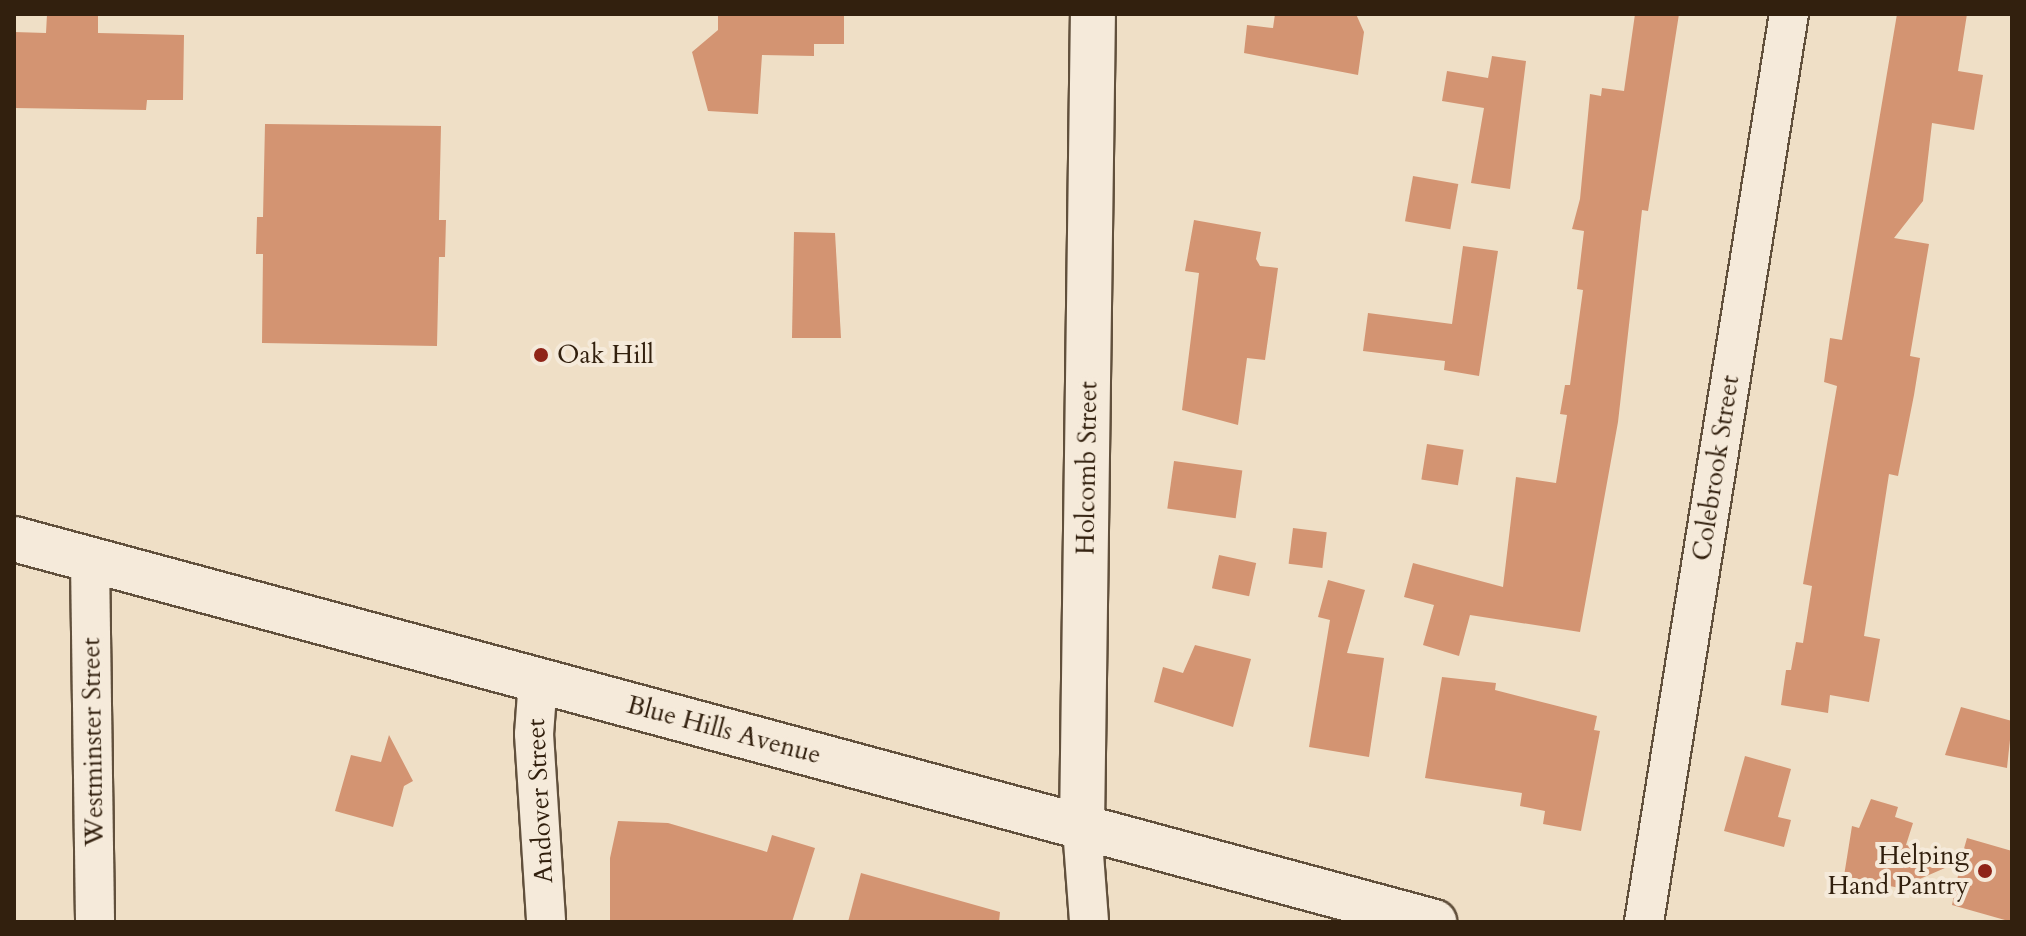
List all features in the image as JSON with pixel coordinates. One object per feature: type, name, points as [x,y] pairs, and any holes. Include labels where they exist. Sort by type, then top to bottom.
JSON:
[{"type":"main road","name":"Holcomb Street","points":[[1082,828],[1093,14]]},
{"type":"main road","name":"Blue Hills Avenue","points":[[14,539],[1434,922]]},
{"type":"street","name":"Colebrook Street","points":[[1644,922],[1789,14]]},
{"type":"street","name":"Westminster Street","points":[[90,561],[95,922]]},
{"type":"street","name":"Andover Street","points":[[538,680],[534,734],[546,922]]},
{"type":"street","name":"Holcomb Street","points":[[1082,828],[1089,922]]},
{"type":"building","points":[[47,14],[98,14],[98,33],[184,35],[183,100],[147,100],[146,110],[14,108],[14,32],[46,33]]},
{"type":"building","points":[[718,14],[844,14],[844,44],[814,44],[814,56],[762,55],[758,114],[708,111],[692,52],[718,30]]},
{"type":"building","points":[[1275,14],[1356,14],[1364,32],[1358,75],[1244,53],[1247,25],[1273,28]]},
{"type":"building","points":[[1635,14],[1679,14],[1648,211],[1642,210],[1618,422],[1580,632],[1470,615],[1459,656],[1423,645],[1434,605],[1404,597],[1413,563],[1503,587],[1516,477],[1556,483],[1567,415],[1560,414],[1565,385],[1570,385],[1583,290],[1577,289],[1584,231],[1572,229],[1580,199],[1590,94],[1601,96],[1602,88],[1624,91]]},
{"type":"building","points":[[1897,14],[1967,14],[1958,71],[1983,75],[1974,130],[1932,123],[1923,201],[1894,238],[1929,244],[1910,356],[1920,358],[1898,476],[1889,474],[1864,636],[1880,639],[1869,702],[1830,695],[1828,713],[1781,705],[1786,670],[1791,670],[1796,642],[1803,643],[1812,586],[1803,584],[1837,386],[1824,382],[1830,338],[1842,340]]},
{"type":"building","points":[[1492,56],[1526,61],[1510,189],[1471,183],[1484,108],[1442,101],[1447,71],[1488,78]]},
{"type":"building","points":[[265,124],[441,126],[439,220],[446,220],[445,257],[439,257],[437,346],[262,343],[263,254],[256,254],[257,217],[263,217]]},
{"type":"building","points":[[1413,176],[1458,184],[1450,229],[1405,221]]},
{"type":"building","points":[[1194,220],[1261,232],[1256,259],[1260,266],[1278,268],[1265,360],[1247,358],[1238,425],[1182,410],[1199,273],[1185,271]]},
{"type":"building","points":[[794,232],[835,233],[841,338],[792,338]]},
{"type":"building","points":[[1463,246],[1498,251],[1479,376],[1444,370],[1445,361],[1363,351],[1368,313],[1452,324]]},
{"type":"building","points":[[1427,444],[1464,450],[1458,485],[1421,480]]},
{"type":"building","points":[[1174,461],[1242,471],[1236,518],[1167,509]]},
{"type":"building","points":[[1293,528],[1327,532],[1322,568],[1289,564]]},
{"type":"building","points":[[1219,555],[1256,563],[1249,596],[1212,588]]},
{"type":"building","points":[[1328,580],[1365,590],[1347,653],[1384,658],[1369,757],[1309,747],[1330,620],[1318,617]]},
{"type":"building","points":[[1195,645],[1251,659],[1233,727],[1154,702],[1163,667],[1183,673]]},
{"type":"building","points":[[1442,677],[1496,683],[1495,690],[1597,716],[1594,730],[1600,731],[1581,831],[1543,824],[1545,811],[1520,806],[1522,793],[1425,778]]},
{"type":"building","points":[[1961,707],[2012,721],[2007,768],[1945,755]]},
{"type":"building","points":[[389,735],[413,781],[404,786],[393,827],[335,811],[351,755],[381,762]]},
{"type":"building","points":[[1745,756],[1791,769],[1778,817],[1791,820],[1784,847],[1724,831]]},
{"type":"building","points":[[1871,799],[1898,807],[1895,817],[1913,823],[1906,845],[1961,859],[1967,838],[2012,851],[2012,922],[1952,905],[1961,861],[1899,888],[1844,876],[1852,826],[1859,828]]},
{"type":"building","points":[[618,821],[668,823],[767,852],[772,835],[815,848],[792,922],[610,920],[610,858]]},
{"type":"building","points":[[861,873],[1000,912],[999,922],[848,922]]},
{"type":"place","name":"Oak Hill","points":[[541,355]]},
{"type":"place","name":"Helping Hand Pantry","points":[[1985,871]]}]
